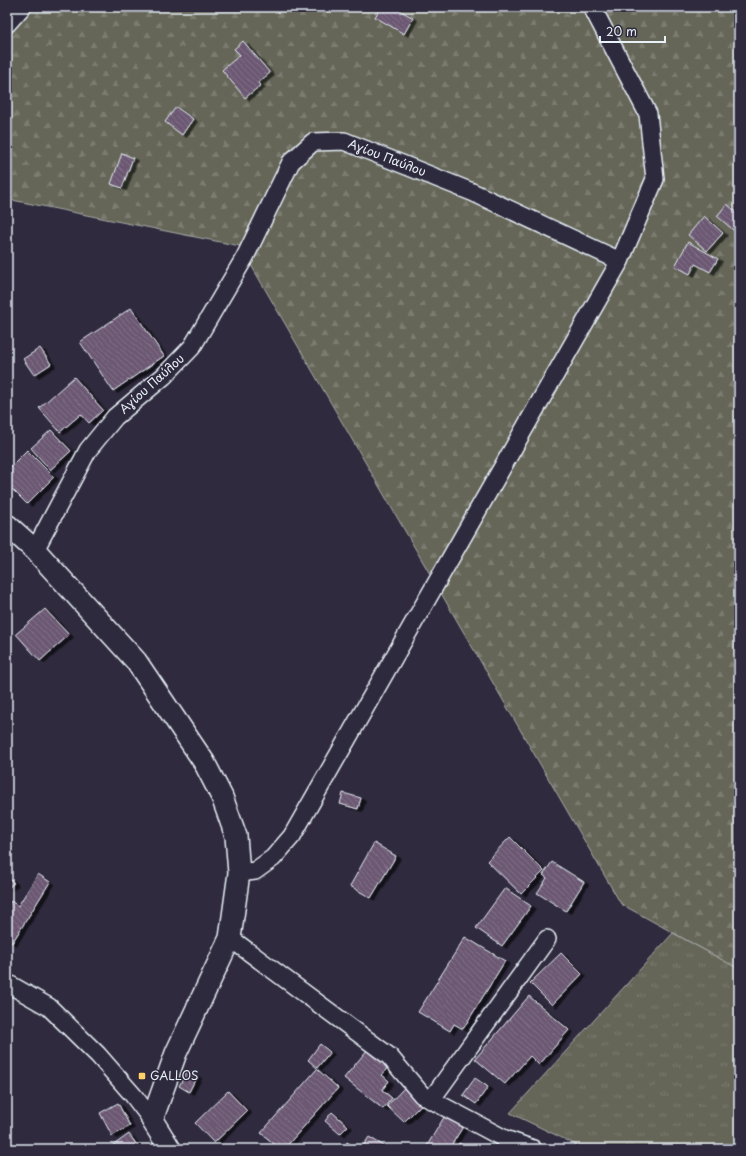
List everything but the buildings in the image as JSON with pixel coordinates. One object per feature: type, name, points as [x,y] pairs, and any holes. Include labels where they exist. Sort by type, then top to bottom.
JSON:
[{"type":"street","points":[[7,24],[22,7]]},
{"type":"street","points":[[239,873],[255,871],[273,858],[292,836],[620,261],[655,179],[648,114],[592,7]]},
{"type":"street","name":"Αγίου Παύλου","points":[[35,550],[88,450],[115,417],[164,376],[192,347],[245,257],[291,162],[313,142],[344,141],[472,192],[620,261]]},
{"type":"street","points":[[7,525],[35,550],[136,661],[204,762],[222,797],[236,836],[239,873],[230,938],[176,1053],[152,1120]]},
{"type":"street","points":[[230,938],[389,1056],[422,1096],[505,1139],[533,1149]]},
{"type":"street","points":[[431,1100],[547,939]]},
{"type":"street","points":[[7,983],[49,1007],[98,1055],[133,1095],[152,1120],[170,1149]]},
{"type":"green space","points":[[7,7],[739,7],[739,969],[621,904],[240,246],[7,199]]},
{"type":"green space","points":[[673,933],[739,969],[739,1149],[585,1149],[510,1113]]},
{"type":"place","name":"GALLOS","points":[[142,1076]]}]
